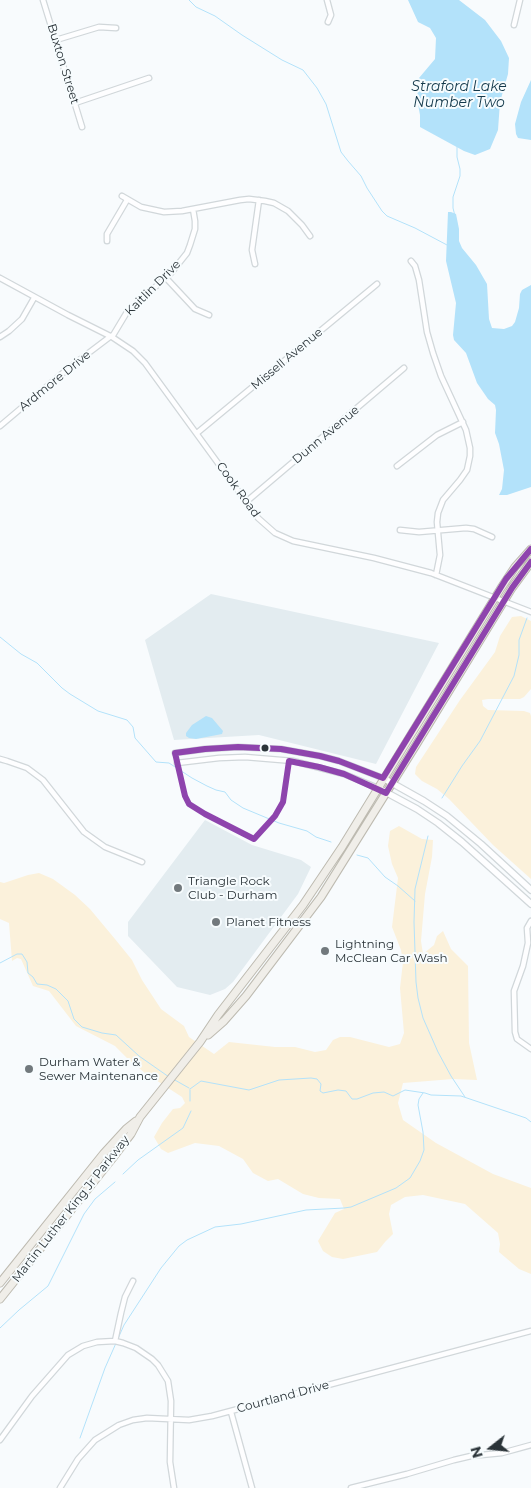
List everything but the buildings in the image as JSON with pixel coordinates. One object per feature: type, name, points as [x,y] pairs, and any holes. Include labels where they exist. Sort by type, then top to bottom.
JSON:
[{"type":"main road","name":"Martin Luther King Jr Parkway","points":[[0,1299],[112,1159],[140,1117],[200,1042],[218,1015],[303,906],[342,847],[495,597],[515,567],[531,549]]},
{"type":"main road","name":"Martin Luther King Jr Parkway","points":[[200,1042],[224,1021],[246,996],[304,921],[393,783],[512,588],[531,562]]},
{"type":"main road","name":"Martin Luther King Jr Parkway","points":[[0,1282],[104,1153],[140,1117]]},
{"type":"street","name":"Buxton Street","points":[[43,0],[82,127]]},
{"type":"street","points":[[328,0],[331,15],[328,22]]},
{"type":"street","points":[[514,25],[520,0]]},
{"type":"street","points":[[56,40],[99,27],[116,28]]},
{"type":"street","points":[[75,103],[149,78]]},
{"type":"street","points":[[122,196],[141,207],[164,212],[182,211],[240,200],[259,200],[274,203],[288,211],[310,236]]},
{"type":"street","points":[[107,241],[107,234],[127,200]]},
{"type":"street","points":[[255,264],[252,250],[259,200]]},
{"type":"street","name":"Kaitlin Drive","points":[[111,336],[127,312],[166,278],[182,260],[190,245],[195,229],[193,209]]},
{"type":"street","points":[[411,261],[415,266],[417,274],[427,332],[433,353],[441,376],[463,422],[470,448],[469,464],[463,476],[446,495],[438,513],[440,555],[436,574]]},
{"type":"street","name":"Cook Road","points":[[0,278],[34,298],[111,336],[133,351],[145,363],[246,502],[265,526],[275,533],[288,540],[374,558],[436,574],[531,612]]},
{"type":"street","points":[[166,278],[195,310],[209,315]]},
{"type":"street","name":"Missell Avenue","points":[[197,433],[377,284]]},
{"type":"street","points":[[0,337],[22,319],[34,298]]},
{"type":"street","name":"Ardmore Drive","points":[[0,426],[70,366],[111,336]]},
{"type":"street","name":"Dunn Avenue","points":[[246,502],[404,368]]},
{"type":"street","points":[[397,466],[437,435],[463,422]]},
{"type":"street","points":[[400,530],[419,532],[470,528],[492,537]]},
{"type":"street","points":[[175,753],[238,746],[281,749],[338,761],[383,778],[447,816],[531,890]]},
{"type":"street","points":[[177,763],[245,757],[293,762],[344,774],[386,792],[417,809],[448,830],[531,904]]},
{"type":"street","points":[[0,759],[27,768],[43,780],[84,832],[105,847],[142,862]]},
{"type":"street","points":[[531,921],[527,928],[529,934],[526,955],[514,991],[517,1040],[531,1048]]},
{"type":"street","points":[[115,1341],[120,1313],[133,1281]]},
{"type":"street","name":"Courtland Drive","points":[[60,1488],[86,1448],[106,1432],[133,1420],[147,1418],[201,1419],[531,1331]]},
{"type":"street","points":[[0,1440],[32,1396],[68,1355],[90,1344],[115,1341],[136,1348],[152,1359],[168,1381],[171,1418],[170,1462],[174,1488]]},
{"type":"street","points":[[230,1412],[252,1488]]},
{"type":"street","points":[[351,1488],[454,1460],[471,1456],[502,1454],[531,1445]]},
{"type":"shaded area","points":[[211,594],[439,643],[376,764],[259,735],[174,740],[145,640]]},
{"type":"shaded area","points":[[521,616],[531,621],[531,689],[520,699],[482,700],[483,706],[488,710],[524,711],[530,713],[531,716],[531,879],[493,845],[449,799],[415,774],[416,767],[460,700],[495,652],[500,636],[512,617]]},
{"type":"shaded area","points":[[205,820],[252,845],[301,860],[311,867],[298,894],[233,982],[225,989],[210,995],[177,987],[128,936],[128,922]]},
{"type":"shaded area","points":[[399,826],[422,839],[433,840],[432,857],[425,894],[421,941],[423,954],[434,945],[437,936],[443,931],[451,949],[468,966],[469,1043],[477,1080],[453,1079],[403,1083],[398,1103],[403,1120],[436,1143],[493,1174],[531,1188],[531,1274],[519,1269],[499,1252],[498,1233],[465,1204],[423,1195],[405,1197],[391,1205],[389,1214],[393,1234],[377,1252],[343,1259],[332,1257],[323,1251],[318,1241],[335,1213],[344,1209],[340,1199],[319,1198],[303,1194],[278,1179],[268,1181],[253,1173],[243,1159],[219,1146],[195,1143],[168,1153],[161,1149],[154,1137],[173,1109],[180,1108],[185,1103],[182,1097],[145,1073],[115,1046],[76,1026],[49,991],[33,986],[21,959],[17,958],[12,961],[9,923],[0,919],[0,882],[4,883],[39,873],[53,879],[90,909],[115,939],[132,960],[142,980],[161,1009],[184,1026],[189,1037],[214,1054],[229,1042],[275,1047],[295,1047],[315,1052],[326,1050],[333,1040],[340,1037],[350,1037],[389,1047],[400,1044],[404,1033],[400,988],[403,962],[401,950],[392,927],[398,878],[392,864],[388,846],[390,831]]},
{"type":"water","name":"Straford Lake Number Two","points":[[408,0],[459,0],[485,20],[501,41],[509,58],[508,74],[500,102],[498,130],[490,149],[475,155],[420,127],[417,99],[419,78],[435,59],[436,38],[430,28],[418,22]]},
{"type":"water","points":[[531,80],[531,140],[518,138],[515,124],[521,102]]},
{"type":"water","points":[[448,212],[456,214],[459,241],[462,248],[476,265],[487,284],[489,319],[492,328],[504,329],[512,326],[519,308],[520,294],[522,290],[531,285],[531,487],[507,495],[499,495],[502,489],[504,470],[495,433],[495,405],[488,399],[477,383],[466,353],[454,340],[456,303],[446,261]]},
{"type":"water","points":[[206,716],[212,718],[223,731],[222,734],[196,739],[186,736],[192,725]]},
{"type":"waterway","points":[[189,0],[196,7],[215,16],[282,60],[303,70],[317,88],[326,104],[341,152],[361,176],[382,211],[387,216],[447,245]]},
{"type":"waterway","points":[[455,216],[453,197],[460,176],[457,147]]},
{"type":"waterway","points":[[442,798],[480,741],[514,676],[519,655],[519,640],[527,618]]},
{"type":"waterway","points":[[0,637],[21,654],[37,663],[70,694],[98,711],[127,720],[133,727],[135,738],[156,762],[169,763],[207,786],[225,792],[231,800],[243,808],[279,823],[307,831],[316,837],[331,842]]},
{"type":"waterway","points":[[428,836],[415,889],[414,922],[418,998],[423,1018],[438,1052],[465,1097]]},
{"type":"waterway","points":[[357,855],[368,858],[385,877],[415,901]]},
{"type":"waterway","points":[[0,963],[17,954],[22,954],[27,962],[28,973],[37,984],[47,985],[56,989],[68,1001],[74,1019],[82,1027],[116,1035],[139,1056],[169,1077]]},
{"type":"waterway","points":[[190,1089],[201,1081],[249,1090],[279,1080],[311,1078],[317,1079],[321,1084],[320,1091],[323,1093],[338,1090],[346,1091],[352,1099],[384,1092],[393,1096],[405,1090],[431,1095],[461,1096],[526,1118],[531,1122]]},
{"type":"waterway","points":[[173,1079],[189,1088]]},
{"type":"waterway","points":[[190,1090],[190,1101]]},
{"type":"waterway","points":[[80,1438],[105,1368],[124,1325],[161,1268],[179,1246],[187,1240],[215,1227],[241,1224],[306,1210],[351,1207],[396,1188],[410,1178],[424,1150],[418,1105],[423,1093]]},
{"type":"waterway","points":[[123,1174],[138,1160],[183,1128],[191,1111]]},
{"type":"waterway","points":[[0,1328],[48,1286],[84,1214],[95,1199],[115,1182]]},
{"type":"transit line","points":[[531,549],[506,579],[383,778],[339,761],[281,749],[238,747],[175,753],[185,796],[189,804],[254,839],[275,816],[283,802],[289,761],[344,774],[386,793],[512,588],[531,562]]},
{"type":"place","name":"Triangle Rock Club - Durham","points":[[178,888]]},
{"type":"place","name":"Planet Fitness","points":[[216,922]]},
{"type":"place","name":"Lightning McClean Car Wash","points":[[325,951]]},
{"type":"place","name":"Durham Water & Sewer Maintenance","points":[[29,1069]]}]
